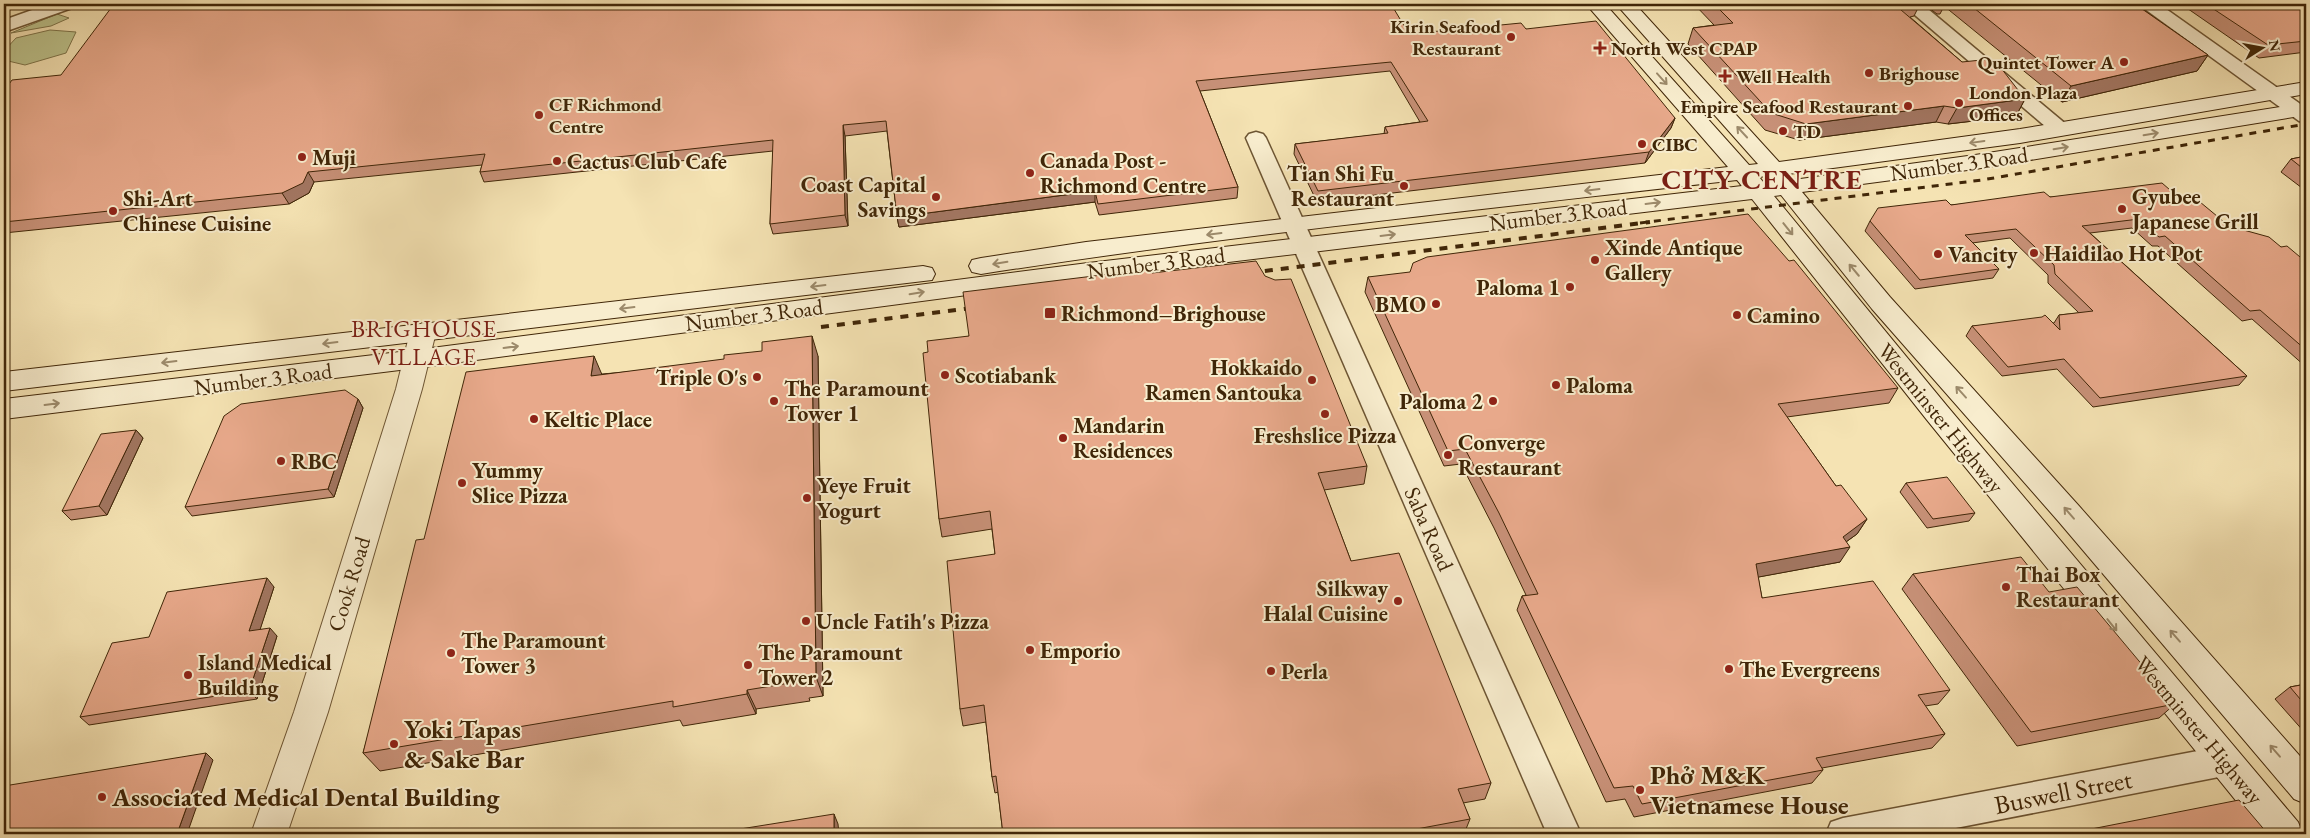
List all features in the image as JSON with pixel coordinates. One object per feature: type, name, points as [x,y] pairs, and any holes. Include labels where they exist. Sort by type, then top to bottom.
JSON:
[{"type":"main road","name":"Westminster Highway","points":[[1595,4],[1751,182],[1931,406],[2285,834]]},
{"type":"main road","name":"Westminster Highway","points":[[1625,4],[1781,178],[1805,212],[1881,303],[2076,521],[2306,788]]},
{"type":"main road","name":"Number 3 Road","points":[[4,410],[416,359],[954,288],[1298,235],[1781,178],[2306,88]]},
{"type":"main road","name":"Number 3 Road","points":[[1781,178],[1975,162],[2303,112]]},
{"type":"main road","name":"Number 3 Road","points":[[4,382],[924,274],[1086,250],[1298,235]]},
{"type":"main road","name":"Cook Road","points":[[269,834],[311,712],[423,332]]},
{"type":"street","points":[[4,26],[66,4]]},
{"type":"street","points":[[1911,4],[2060,130]]},
{"type":"street","points":[[2147,4],[2303,112]]},
{"type":"street","name":"Saba Road","points":[[1256,138],[1564,834]]},
{"type":"street","name":"Buswell Street","points":[[1843,834],[2224,761]]},
{"type":"green space","points":[[57,14],[69,18],[51,26],[11,33]]},
{"type":"green space","points":[[50,30],[76,32],[66,53],[25,65],[4,60],[4,51],[16,38]]},
{"type":"building","name":"CF Richmond Centre","points":[[114,4],[1391,4],[1409,34],[1521,23],[1526,29],[1596,21],[1675,118],[1649,152],[1318,191],[1295,144],[1388,133],[1385,127],[1428,121],[1391,62],[1196,81],[1238,187],[1098,204],[1095,191],[897,217],[886,121],[843,125],[845,215],[770,224],[773,140],[480,172],[485,154],[308,172],[303,183],[282,193],[4,222],[4,91],[12,80],[61,75]]},
{"type":"building","points":[[1714,4],[1894,4],[1962,62],[1991,59],[2001,68],[2025,99],[1957,108],[1944,106],[1806,124],[1771,113],[1693,28],[1733,23]]},
{"type":"building","points":[[1969,4],[2135,4],[2208,55],[2071,86]]},
{"type":"building","points":[[2206,4],[2306,4],[2306,41],[2268,45]]},
{"type":"building","points":[[2306,156],[2306,171],[2291,159]]},
{"type":"building","points":[[2162,183],[2185,203],[2200,202],[2229,226],[2269,237],[2281,247],[2287,246],[2306,262],[2306,350],[2260,310],[2250,311],[2165,236],[2159,237],[2139,219],[2082,226],[2247,376],[2100,398],[2064,359],[2008,367],[1972,326],[2042,317],[2045,315],[2060,330],[2059,315],[2093,311],[2055,274],[2054,265],[2016,229],[1965,235],[1999,269],[1920,280],[1870,221],[1878,208],[1946,200],[1951,205],[2044,192],[2050,197]]},
{"type":"building","points":[[1748,214],[1789,261],[1794,260],[1898,388],[1778,404],[1836,486],[1841,485],[1867,519],[1843,537],[1850,547],[1756,564],[1762,598],[1873,581],[1950,690],[1918,695],[1945,734],[1816,758],[1823,770],[1642,804],[1633,786],[1614,788],[1522,596],[1538,594],[1499,513],[1465,449],[1448,451],[1368,277],[1410,272],[1413,263],[1427,257]]},
{"type":"building","points":[[1256,261],[1265,276],[1275,280],[1291,279],[1367,466],[1318,473],[1351,561],[1399,553],[1491,783],[1458,789],[1470,819],[1390,834],[1003,834],[996,776],[992,777],[984,705],[960,709],[947,561],[995,554],[990,511],[939,519],[923,353],[928,352],[927,341],[969,336],[963,292],[1151,269],[1152,273]]},
{"type":"building","points":[[812,336],[816,677],[747,690],[747,694],[673,707],[673,701],[363,753],[416,540],[424,539],[466,372],[594,356],[591,376],[724,359],[724,355],[762,351],[762,342]]},
{"type":"building","name":"RBC","points":[[345,390],[358,399],[328,489],[185,507],[224,416],[241,404]]},
{"type":"building","points":[[136,430],[99,506],[62,511],[101,434]]},
{"type":"building","points":[[1947,477],[1975,513],[1933,519],[1906,483]]},
{"type":"building","points":[[2021,557],[2049,592],[2077,587],[2175,704],[2031,732],[1913,574]]},
{"type":"building","name":"Island Medical Building","points":[[267,578],[249,631],[270,628],[249,691],[80,717],[112,643],[149,637],[167,592]]},
{"type":"building","points":[[2306,684],[2306,706],[2290,687]]},
{"type":"building","name":"Associated Medical Dental Building","points":[[206,753],[177,834],[4,834],[4,786]]},
{"type":"building","points":[[2239,800],[2268,834],[2066,834]]},
{"type":"building","points":[[834,814],[834,834],[709,834]]},
{"type":"railway","points":[[1640,223],[1982,180],[2306,124]]},
{"type":"railway","points":[[1249,273],[1650,222]]},
{"type":"railway","points":[[821,327],[979,307]]},
{"type":"place","name":"Kirin Seafood Restaurant","points":[[1511,37]]},
{"type":"place","name":"North West CPAP","points":[[1600,48]]},
{"type":"place","name":"Quintet Tower A","points":[[2124,62]]},
{"type":"place","name":"Brighouse","points":[[1869,73]]},
{"type":"place","name":"Well Health","points":[[1725,76]]},
{"type":"place","name":"London Plaza Offices","points":[[1959,103]]},
{"type":"place","name":"Empire Seafood Restaurant","points":[[1908,106]]},
{"type":"place","name":"CF Richmond Centre","points":[[539,115]]},
{"type":"place","name":"TD","points":[[1783,131]]},
{"type":"place","name":"CIBC","points":[[1642,144]]},
{"type":"place","name":"Muji","points":[[302,157]]},
{"type":"place","name":"Cactus Club Cafe","points":[[557,161]]},
{"type":"place","name":"Canada Post - Richmond Centre","points":[[1030,173]]},
{"type":"place","name":"Tian Shi Fu Restaurant","points":[[1404,186]]},
{"type":"place","name":"Coast Capital Savings","points":[[936,197]]},
{"type":"place","name":"Gyubee Japanese Grill","points":[[2122,209]]},
{"type":"place","name":"Shi-Art Chinese Cuisine","points":[[113,211]]},
{"type":"place","name":"Haidilao Hot Pot","points":[[2034,253]]},
{"type":"place","name":"Vancity","points":[[1938,254]]},
{"type":"place","name":"Xinde Antique Gallery","points":[[1595,260]]},
{"type":"place","name":"Paloma 1","points":[[1570,287]]},
{"type":"place","name":"BMO","points":[[1436,304]]},
{"type":"place","name":"Richmond–Brighouse","points":[[1050,313]]},
{"type":"place","name":"Camino","points":[[1737,315]]},
{"type":"place","name":"Scotiabank","points":[[945,375]]},
{"type":"place","name":"Triple O's","points":[[757,377]]},
{"type":"place","name":"Hokkaido Ramen Santouka","points":[[1312,380]]},
{"type":"place","name":"Paloma","points":[[1556,385]]},
{"type":"place","name":"The Paramount Tower 1","points":[[774,401]]},
{"type":"place","name":"Paloma 2","points":[[1493,401]]},
{"type":"place","name":"Freshslice Pizza","points":[[1325,414]]},
{"type":"place","name":"Keltic Place","points":[[534,419]]},
{"type":"place","name":"Mandarin Residences","points":[[1063,438]]},
{"type":"place","name":"Converge Restaurant","points":[[1448,455]]},
{"type":"place","name":"RBC","points":[[281,461]]},
{"type":"place","name":"Yummy Slice Pizza","points":[[462,483]]},
{"type":"place","name":"Yeye Fruit Yogurt","points":[[807,498]]},
{"type":"place","name":"Thai Box Restaurant","points":[[2006,587]]},
{"type":"place","name":"Silkway Halal Cuisine","points":[[1398,601]]},
{"type":"place","name":"Uncle Fatih's Pizza","points":[[806,621]]},
{"type":"place","name":"Emporio","points":[[1030,650]]},
{"type":"place","name":"The Paramount Tower 3","points":[[451,653]]},
{"type":"place","name":"The Paramount Tower 2","points":[[748,665]]},
{"type":"place","name":"The Evergreens","points":[[1729,669]]},
{"type":"place","name":"Perla","points":[[1271,671]]},
{"type":"place","name":"Island Medical Building","points":[[188,675]]},
{"type":"place","name":"Yoki Tapas & Sake Bar","points":[[394,744]]},
{"type":"place","name":"Phở M&K Vietnamese House","points":[[1640,790]]},
{"type":"place","name":"Associated Medical Dental Building","points":[[102,797]]},
{"type":"district","name":"CITY CENTRE","points":[[1762,179]]},
{"type":"district","name":"BRIGHOUSE VILLAGE","points":[[424,342]]}]
